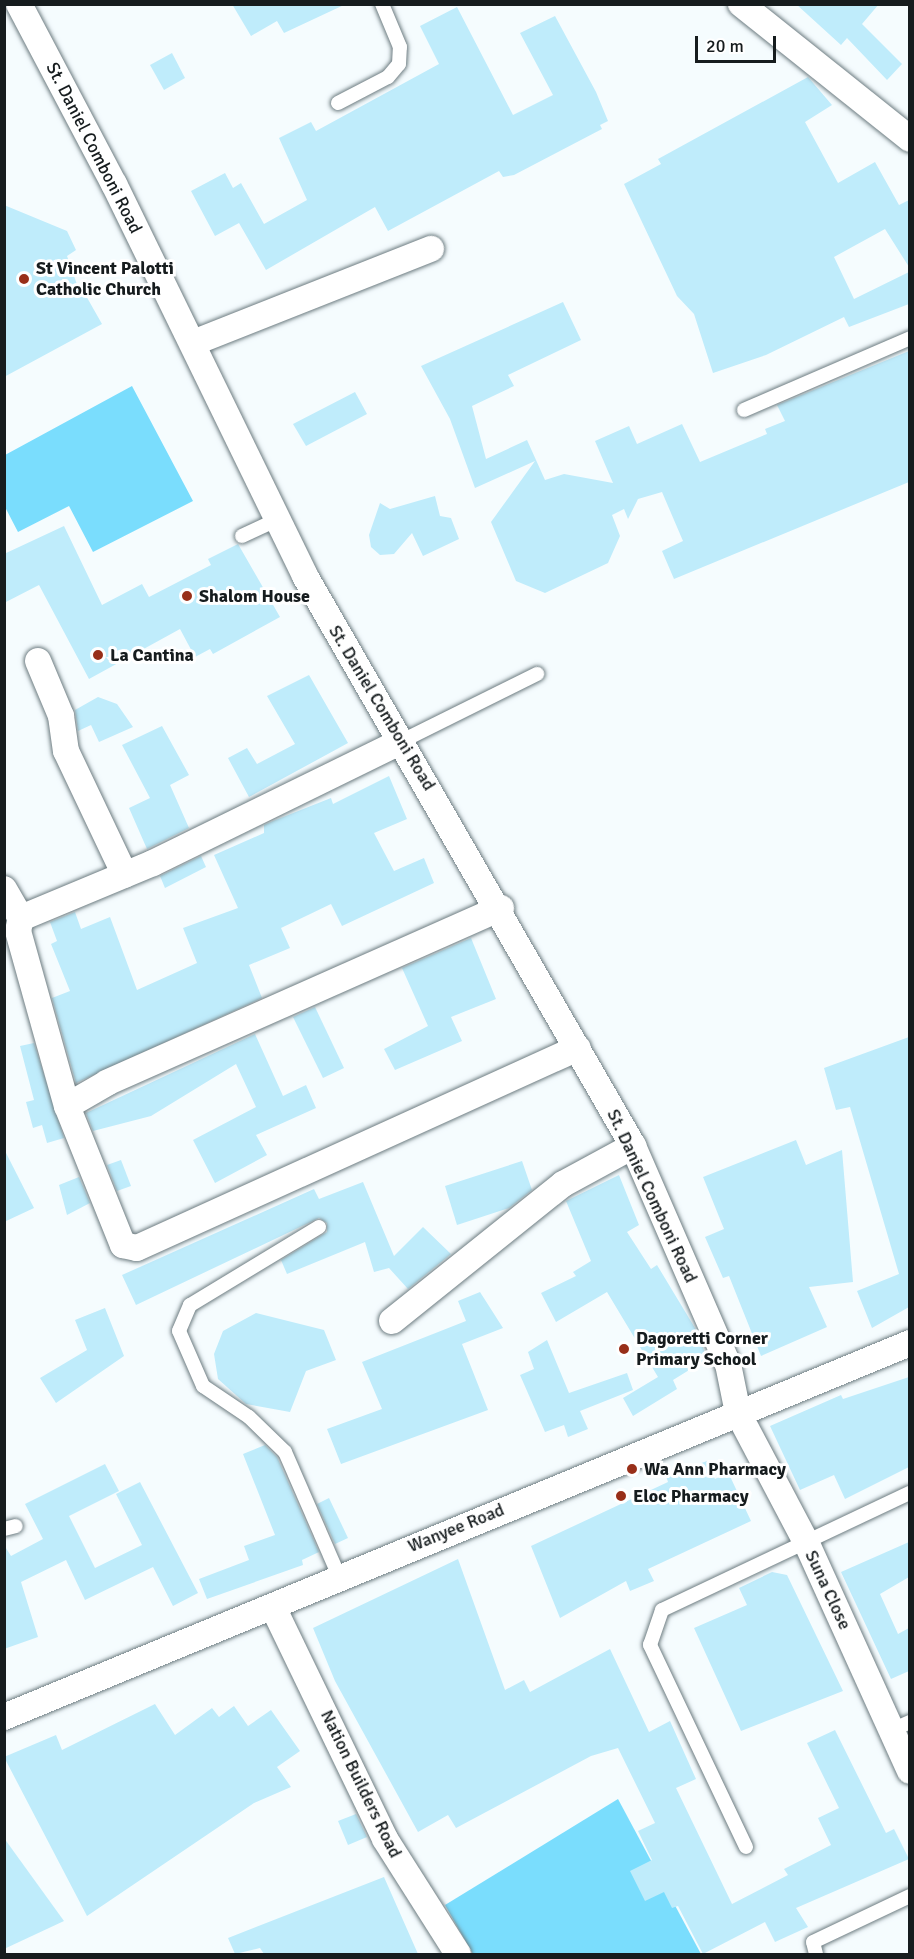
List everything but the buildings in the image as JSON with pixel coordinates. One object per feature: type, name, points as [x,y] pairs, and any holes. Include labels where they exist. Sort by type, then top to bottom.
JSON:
[{"type":"street","name":"St. Daniel Comboni Road","points":[[19,4],[193,343],[305,576],[501,908],[633,1146],[728,1364],[738,1413]]},
{"type":"street","points":[[741,4],[909,139]]},
{"type":"street","points":[[193,343],[431,249]]},
{"type":"street","points":[[38,661],[61,716],[66,751],[125,876]]},
{"type":"street","points":[[21,918],[125,876],[402,741]]},
{"type":"street","points":[[4,889],[21,918],[18,931],[67,1106],[111,1222],[123,1245],[137,1248],[578,1048]]},
{"type":"street","points":[[67,1106],[107,1083],[501,908]]},
{"type":"street","points":[[392,1321],[564,1184],[633,1146]]},
{"type":"street","name":"Wanyee Road","points":[[4,1717],[273,1609],[339,1576],[909,1343]]},
{"type":"street","name":"Suna Close","points":[[738,1413],[901,1726],[909,1771]]},
{"type":"street","name":"Nation Builders Road","points":[[273,1609],[385,1839],[458,1954]]},
{"type":"lane","points":[[338,103],[388,77],[399,64],[400,47],[382,4]]},
{"type":"lane","points":[[744,410],[909,338]]},
{"type":"lane","points":[[242,536],[278,519]]},
{"type":"lane","points":[[402,741],[537,674]]},
{"type":"lane","points":[[319,1227],[190,1305],[179,1330],[203,1386],[249,1417],[285,1452],[339,1576]]},
{"type":"lane","points":[[746,1847],[650,1645],[662,1610],[775,1552],[807,1544],[909,1493]]},
{"type":"lane","points":[[816,1954],[813,1942],[909,1896]]},
{"type":"shaded area","points":[[132,386],[193,501],[93,552],[69,506],[18,532],[5,507],[5,455]]},
{"type":"shaded area","points":[[618,1799],[701,1954],[473,1954],[445,1905]]},
{"type":"place","name":"St Vincent Palotti Catholic Church","points":[[24,279]]},
{"type":"place","name":"Shalom House","points":[[187,596]]},
{"type":"place","name":"La Cantina","points":[[98,655]]},
{"type":"place","name":"Dagoretti Corner Primary School","points":[[624,1349]]},
{"type":"place","name":"Wa Ann Pharmacy","points":[[632,1469]]},
{"type":"place","name":"Eloc Pharmacy","points":[[621,1496]]}]
